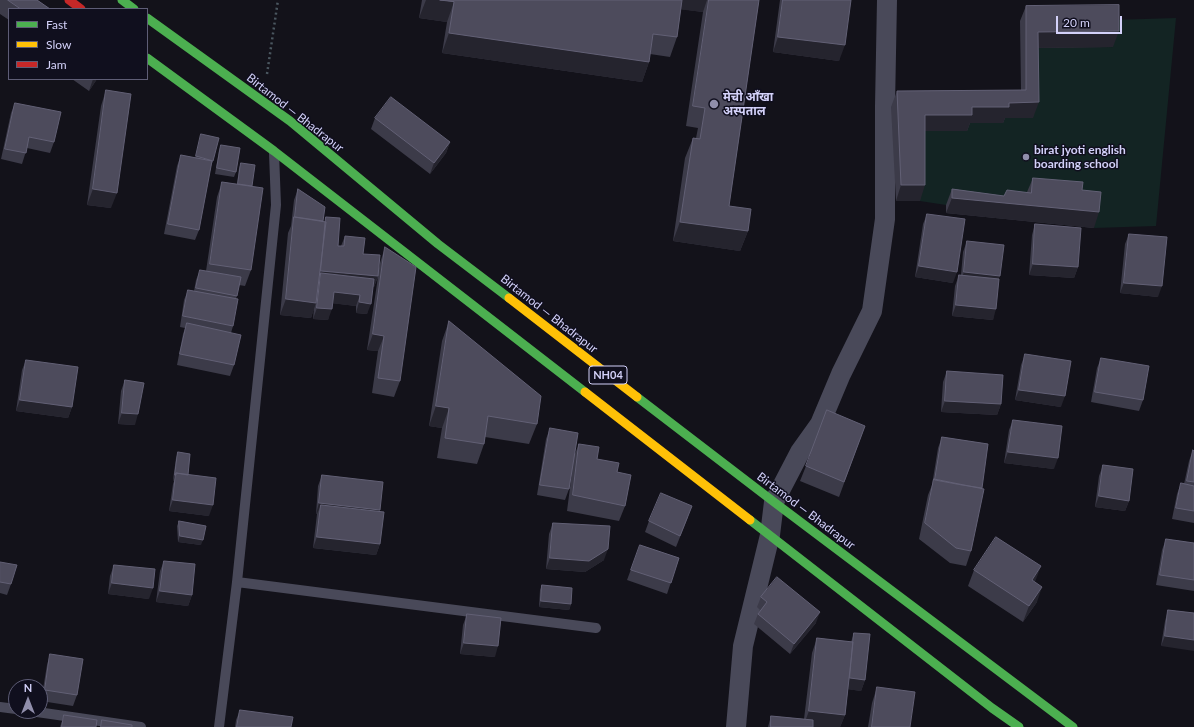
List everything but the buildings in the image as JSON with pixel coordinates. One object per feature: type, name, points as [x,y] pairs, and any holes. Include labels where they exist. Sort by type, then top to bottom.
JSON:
[{"type":"main road","points":[[69,0],[80,8]]},
{"type":"main road","points":[[122,0],[133,8]]},
{"type":"main road","name":"Birtamod — Bhadrapur","points":[[148,19],[290,121],[436,246],[1073,727]]},
{"type":"main road","name":"NH04","points":[[148,59],[420,260],[770,535],[992,708],[1019,727]]},
{"type":"street","points":[[736,727],[743,646],[770,535],[774,502],[800,452],[820,424],[841,374],[872,311],[885,219],[887,0]]},
{"type":"lane","points":[[219,727],[237,582],[276,205],[274,151]]},
{"type":"lane","points":[[237,582],[596,628]]},
{"type":"lane","points":[[48,714],[141,727]]},
{"type":"path","points":[[267,74],[278,0]]},
{"type":"shaded area","points":[[1176,18],[1156,226],[1094,228],[1095,208],[946,205],[920,201],[919,131],[966,131],[966,123],[1003,123],[1003,118],[1033,118],[1032,48],[1113,47],[1113,20]]},
{"type":"traffic: fast","points":[[122,0],[133,8]]},
{"type":"traffic: fast","points":[[148,19],[290,121],[438,244],[509,298]]},
{"type":"traffic: fast","points":[[148,59],[274,151],[585,392]]},
{"type":"traffic: fast","points":[[637,397],[1073,727]]},
{"type":"traffic: fast","points":[[750,520],[992,708],[1019,727]]},
{"type":"traffic: slow","points":[[509,298],[637,397]]},
{"type":"traffic: slow","points":[[585,392],[750,520]]},
{"type":"traffic: jam","points":[[69,0],[80,8]]},
{"type":"place","name":"मेची आँखा अस्पताल","points":[[714,104]]},
{"type":"place","name":"birat jyoti english boarding school","points":[[1026,157]]}]
